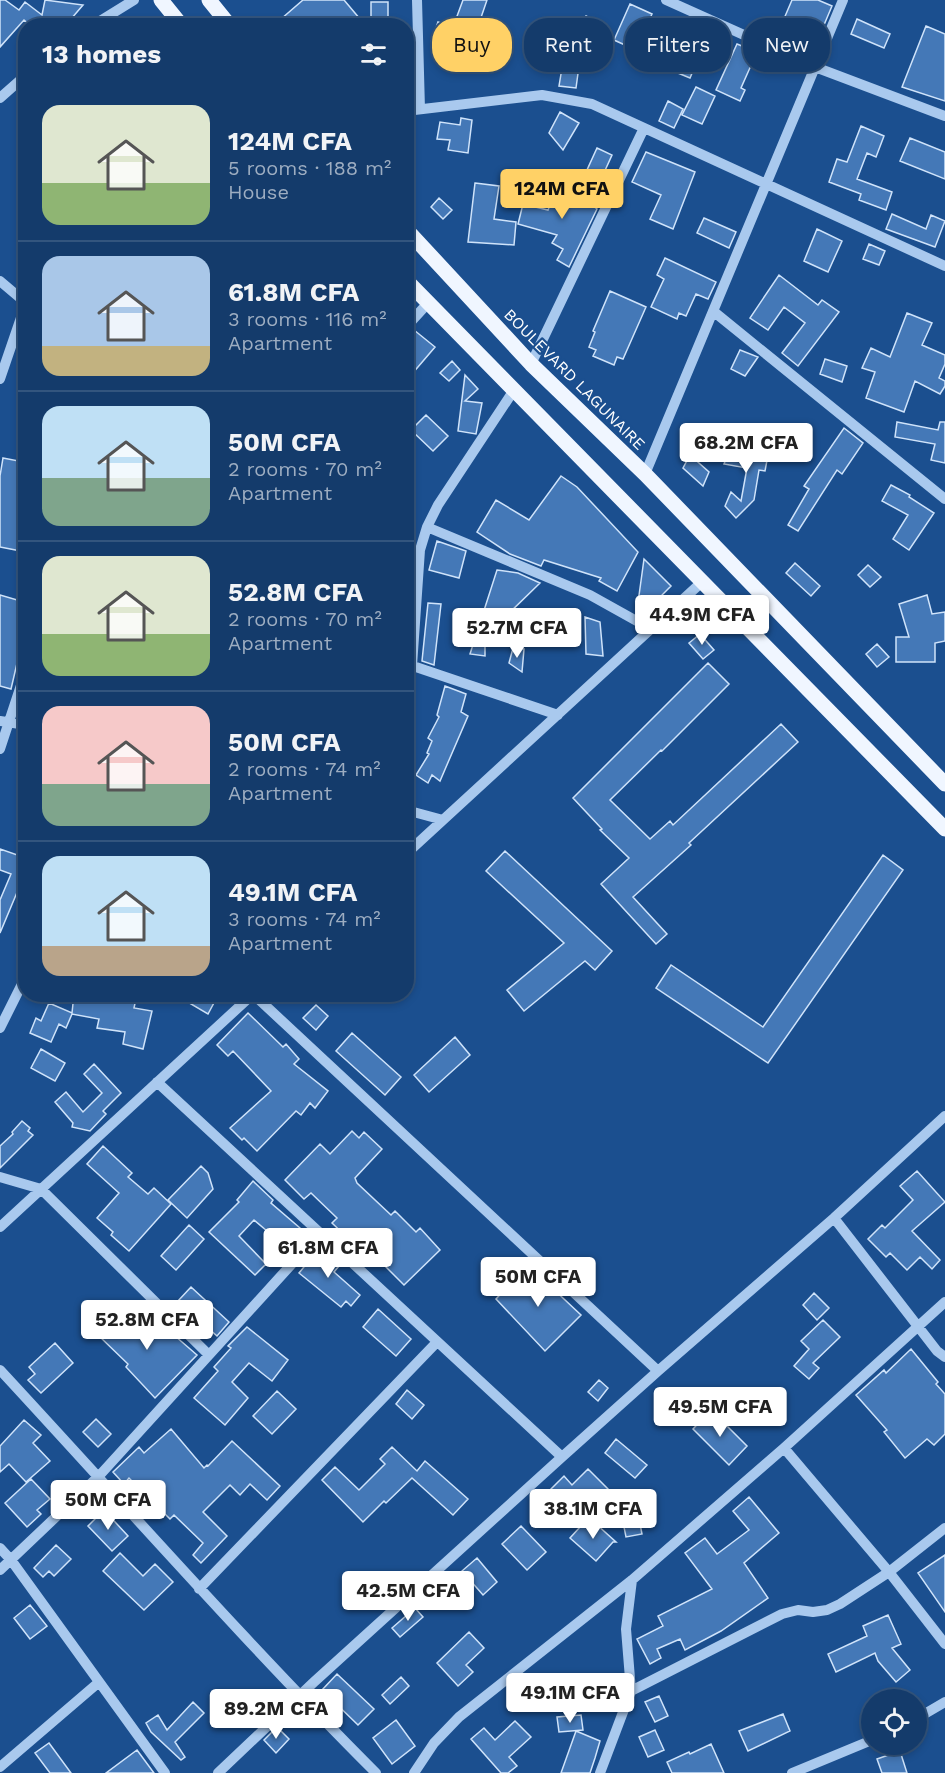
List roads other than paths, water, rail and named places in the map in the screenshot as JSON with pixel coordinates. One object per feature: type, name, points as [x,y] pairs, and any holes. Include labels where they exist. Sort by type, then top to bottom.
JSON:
[{"type":"main road","points":[[161,0],[176,18]]},
{"type":"main road","points":[[209,0],[224,18]]},
{"type":"main road","name":"BOULEVARD LAGUNAIRE","points":[[414,238],[531,364],[645,474],[945,784]]},
{"type":"main road","points":[[414,288],[945,829]]},
{"type":"street","points":[[105,18],[134,0]]},
{"type":"street","points":[[417,0],[420,109]]},
{"type":"street","points":[[666,0],[743,35]]},
{"type":"street","points":[[830,31],[843,0]]},
{"type":"street","points":[[645,474],[813,72]]},
{"type":"street","points":[[828,72],[945,116]]},
{"type":"street","points":[[0,98],[18,82]]},
{"type":"street","points":[[414,110],[542,95],[592,104],[945,266]]},
{"type":"street","points":[[531,364],[644,128]]},
{"type":"street","points":[[0,281],[18,296]]},
{"type":"street","points":[[414,318],[428,303]]},
{"type":"street","points":[[713,311],[945,500]]},
{"type":"street","points":[[0,379],[18,326]]},
{"type":"street","points":[[414,613],[420,550],[427,527],[438,505],[514,390]]},
{"type":"street","points":[[427,527],[590,595],[651,629]]},
{"type":"street","points":[[414,847],[703,580]]},
{"type":"street","points":[[414,667],[558,715]]},
{"type":"street","points":[[0,749],[5,722],[18,690]]},
{"type":"street","points":[[414,812],[443,820]]},
{"type":"street","points":[[0,1028],[2,1016],[18,989]]},
{"type":"street","points":[[0,1227],[244,1002]]},
{"type":"street","points":[[262,1002],[658,1371]]},
{"type":"street","points":[[157,1082],[562,1457]]},
{"type":"street","points":[[218,1773],[562,1457],[834,1218],[945,1116]]},
{"type":"street","points":[[0,1177],[41,1189],[209,1355]]},
{"type":"street","points":[[834,1218],[945,1357]]},
{"type":"street","points":[[0,1570],[99,1476],[320,1233]]},
{"type":"street","points":[[414,1773],[434,1743],[459,1718],[632,1580],[784,1448],[945,1302]]},
{"type":"street","points":[[199,1589],[437,1342]]},
{"type":"street","points":[[0,1370],[99,1476],[199,1589],[300,1697],[376,1773]]},
{"type":"street","points":[[784,1448],[889,1572],[945,1644]]},
{"type":"street","points":[[631,1691],[782,1614],[798,1610],[813,1612],[827,1610],[889,1572],[945,1528]]},
{"type":"street","points":[[0,1548],[165,1773]]},
{"type":"street","points":[[600,1773],[631,1691],[626,1629],[632,1580]]},
{"type":"street","points":[[0,1767],[98,1683]]},
{"type":"street","points":[[927,1713],[945,1702]]},
{"type":"street","points":[[792,1773],[861,1745]]}]
